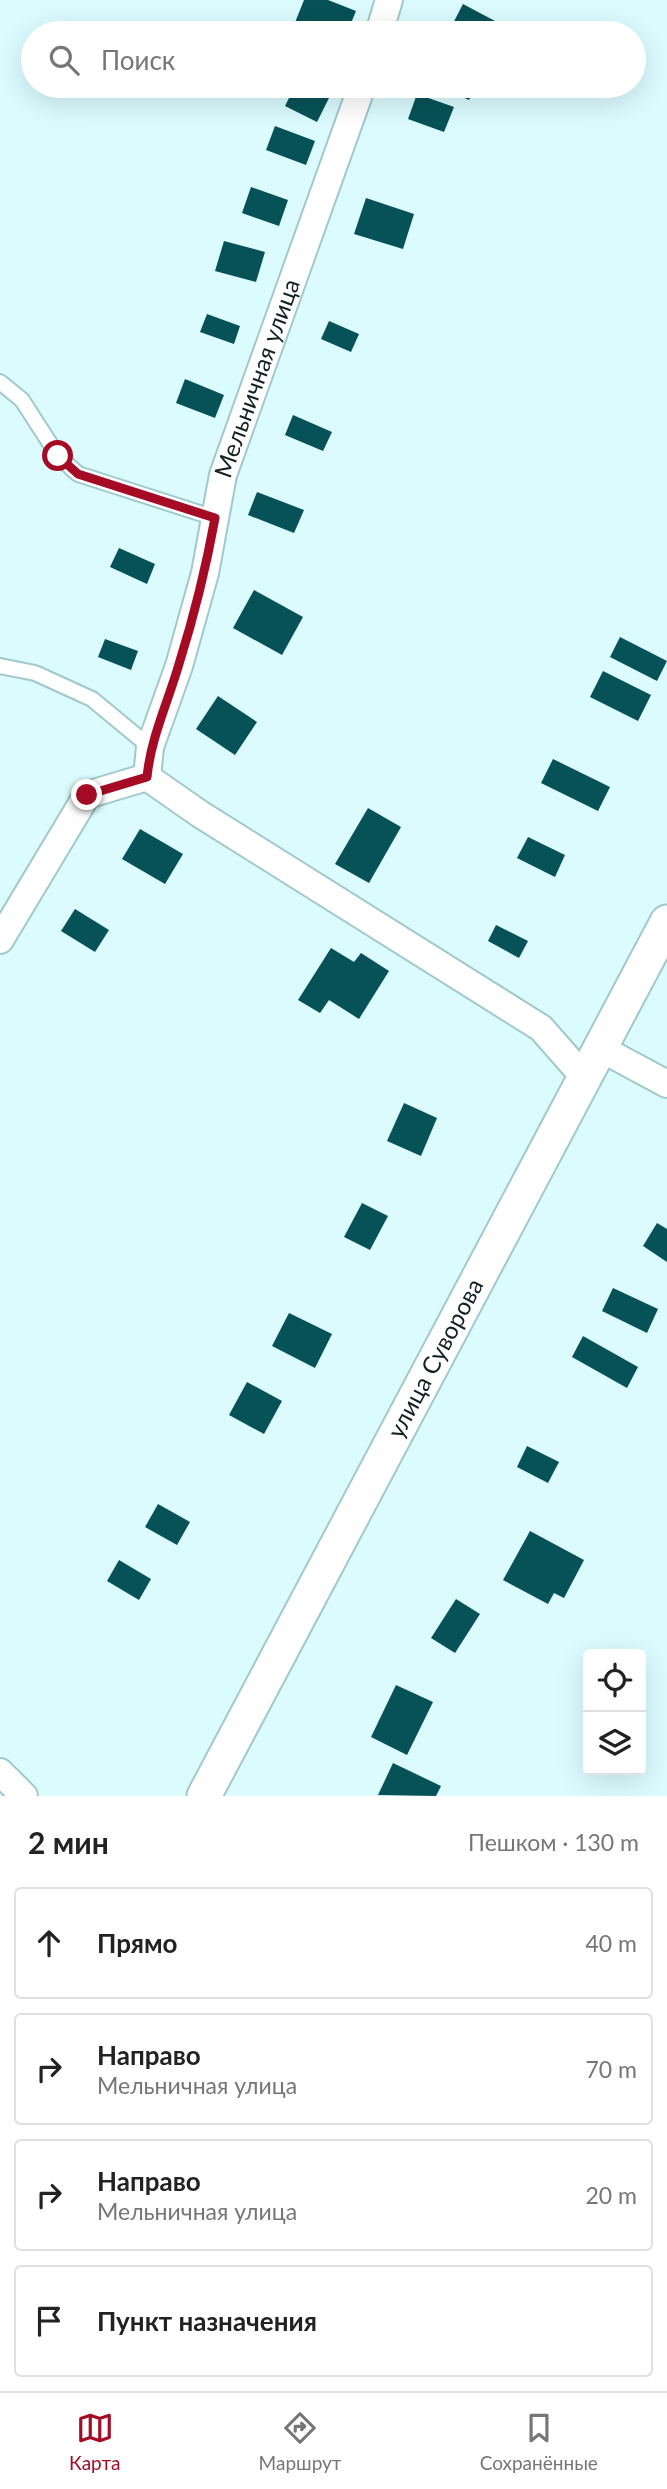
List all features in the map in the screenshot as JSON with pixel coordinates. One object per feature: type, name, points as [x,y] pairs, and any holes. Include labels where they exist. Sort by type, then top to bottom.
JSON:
[{"type":"street","points":[[383,21],[389,0]]},
{"type":"street","name":"Мельничная улица","points":[[147,777],[150,747],[179,666],[205,573],[223,475],[358,98]]},
{"type":"street","points":[[0,940],[87,795],[147,777],[212,821],[541,1028],[585,1078]]},
{"type":"street","name":"улица Суворова","points":[[204,1796],[667,922]]},
{"type":"street","points":[[600,1048],[667,1084]]},
{"type":"street","points":[[0,1772],[24,1796]]},
{"type":"lane","points":[[0,382],[22,400],[58,456],[78,474],[215,518]]},
{"type":"lane","points":[[0,666],[34,673],[92,699],[150,747]]},
{"type":"building","points":[[304,0],[328,0],[356,11],[352,21],[296,21]]},
{"type":"building","points":[[463,4],[495,21],[454,21]]},
{"type":"building","points":[[289,98],[329,98],[317,122],[285,106]]},
{"type":"building","points":[[416,98],[428,98],[454,107],[444,132],[408,119]]},
{"type":"building","points":[[275,126],[315,141],[306,165],[266,150]]},
{"type":"building","points":[[251,187],[288,200],[279,226],[242,213]]},
{"type":"building","points":[[366,198],[414,214],[403,249],[354,234]]},
{"type":"building","points":[[224,241],[265,252],[256,282],[215,271]]},
{"type":"building","points":[[207,314],[240,326],[234,344],[200,332]]},
{"type":"building","points":[[329,321],[359,334],[351,352],[321,339]]},
{"type":"building","points":[[185,379],[224,395],[215,418],[176,403]]},
{"type":"building","points":[[293,415],[332,432],[323,451],[285,435]]},
{"type":"building","points":[[257,492],[304,510],[294,533],[248,515]]},
{"type":"building","points":[[119,548],[155,564],[147,584],[110,567]]},
{"type":"building","points":[[254,590],[303,617],[282,655],[233,628]]},
{"type":"building","points":[[620,637],[667,661],[657,681],[610,657]]},
{"type":"building","points":[[105,639],[138,651],[131,670],[98,657]]},
{"type":"building","points":[[603,671],[651,695],[638,721],[590,697]]},
{"type":"building","points":[[218,696],[257,722],[235,755],[196,729]]},
{"type":"building","points":[[553,759],[610,787],[598,811],[541,783]]},
{"type":"building","points":[[368,808],[401,827],[369,883],[335,864]]},
{"type":"building","points":[[140,829],[183,854],[165,884],[122,859]]},
{"type":"building","points":[[528,837],[565,855],[555,877],[517,858]]},
{"type":"building","points":[[75,909],[109,930],[95,952],[61,931]]},
{"type":"building","points":[[496,925],[528,941],[519,958],[488,941]]},
{"type":"building","points":[[331,948],[354,962],[361,953],[389,971],[359,1019],[329,1000],[320,1013],[298,1000]]},
{"type":"building","points":[[404,1103],[437,1118],[421,1156],[387,1141]]},
{"type":"building","points":[[362,1203],[388,1216],[370,1250],[344,1237]]},
{"type":"building","points":[[657,1223],[667,1229],[667,1262],[643,1246]]},
{"type":"building","points":[[613,1288],[658,1309],[647,1333],[602,1311]]},
{"type":"building","points":[[289,1313],[332,1334],[315,1368],[272,1346]]},
{"type":"building","points":[[583,1336],[638,1367],[627,1388],[572,1357]]},
{"type":"building","points":[[247,1382],[282,1401],[264,1434],[229,1415]]},
{"type":"building","points":[[527,1446],[559,1462],[548,1483],[517,1467]]},
{"type":"building","points":[[158,1504],[190,1522],[177,1545],[145,1527]]},
{"type":"building","points":[[530,1531],[584,1560],[564,1598],[554,1593],[548,1604],[503,1580]]},
{"type":"building","points":[[119,1560],[151,1579],[139,1600],[107,1581]]},
{"type":"building","points":[[456,1599],[480,1614],[455,1653],[431,1638]]},
{"type":"building","points":[[396,1685],[433,1702],[407,1755],[371,1737]]},
{"type":"building","points":[[393,1763],[441,1786],[436,1796],[378,1795]]},
{"type":"route","points":[[58,456],[78,474],[215,518],[205,573],[179,666],[150,747],[147,777],[87,795]]}]
